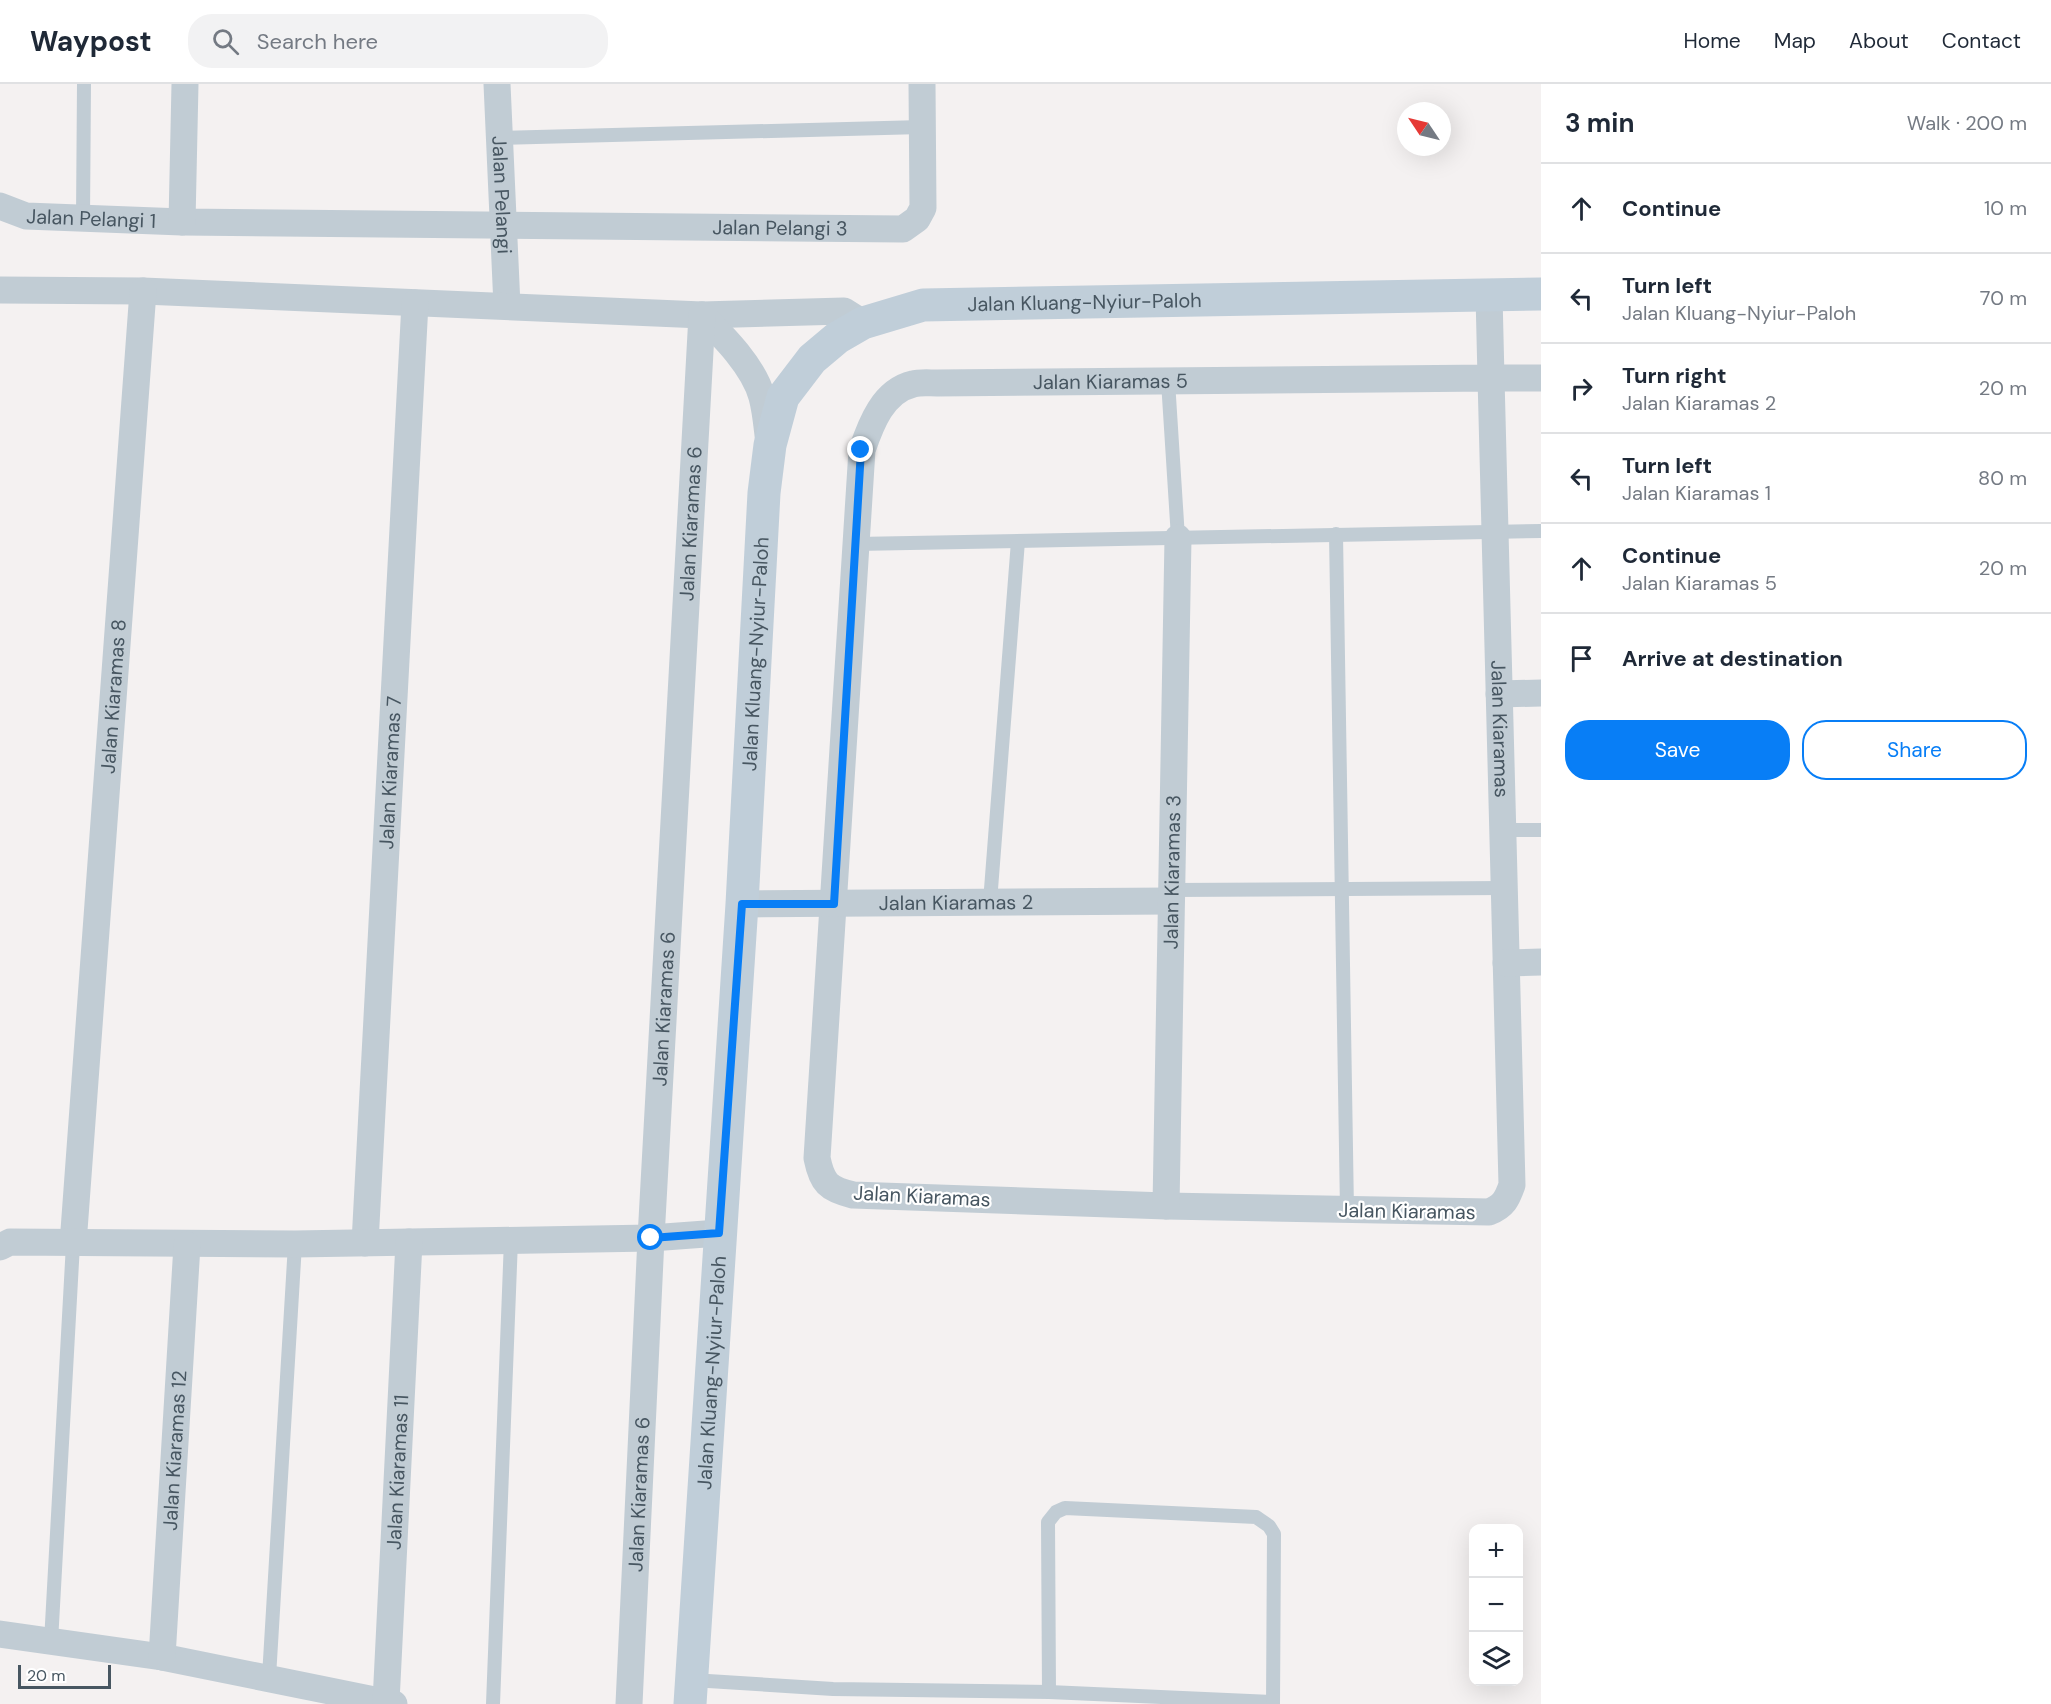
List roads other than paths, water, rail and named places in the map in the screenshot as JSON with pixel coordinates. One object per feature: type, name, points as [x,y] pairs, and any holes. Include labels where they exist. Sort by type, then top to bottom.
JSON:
[{"type":"street","points":[[183,222],[185,84]]},
{"type":"street","name":"Jalan Pelangi","points":[[497,84],[507,306]]},
{"type":"street","name":"Jalan Pelangi 3","points":[[183,222],[903,229],[918,219],[922,208],[922,84]]},
{"type":"street","name":"Jalan Pelangi 1","points":[[0,206],[26,216],[183,222]]},
{"type":"street","points":[[0,290],[143,291],[702,315],[844,311],[863,323]]},
{"type":"street","name":"Jalan Kiaramas 8","points":[[73,1244],[143,291]]},
{"type":"street","name":"Jalan Kluang-Nyiur-Paloh","points":[[691,1692],[742,904],[764,493],[770,445],[783,397],[812,359],[837,338],[863,323],[923,305],[1541,294]]},
{"type":"street","name":"Jalan Kiaramas","points":[[834,904],[817,1158],[820,1174],[826,1183],[839,1191],[853,1195],[1166,1206],[1489,1212],[1500,1208],[1507,1200],[1512,1185],[1489,295]]},
{"type":"street","name":"Jalan Kiaramas 7","points":[[365,1243],[415,303]]},
{"type":"street","points":[[702,315],[732,346],[756,382],[762,396],[770,445]]},
{"type":"street","name":"Jalan Kiaramas 6","points":[[629,1704],[651,1238],[702,315]]},
{"type":"street","name":"Jalan Kiaramas 5","points":[[834,904],[861,450],[873,420],[891,395],[913,384],[1541,378]]},
{"type":"street","name":"Jalan Kiaramas 3","points":[[1166,1206],[1178,538]]},
{"type":"street","points":[[1499,694],[1541,693]]},
{"type":"street","name":"Jalan Kiaramas 2","points":[[742,904],[990,902],[1171,896]]},
{"type":"street","points":[[1506,963],[1541,962]]},
{"type":"street","points":[[0,1247],[10,1242],[295,1244],[651,1238],[719,1233]]},
{"type":"street","name":"Jalan Kiaramas 11","points":[[390,1703],[409,1242]]},
{"type":"street","name":"Jalan Kiaramas 12","points":[[162,1657],[187,1245]]},
{"type":"street","points":[[0,1634],[162,1657],[390,1703]]},
{"type":"lane","points":[[82,218],[84,84]]},
{"type":"lane","points":[[500,138],[922,127]]},
{"type":"lane","points":[[1168,381],[1178,538]]},
{"type":"lane","points":[[856,544],[1541,531]]},
{"type":"lane","points":[[1336,534],[1347,1210]]},
{"type":"lane","points":[[990,902],[1018,541]]},
{"type":"lane","points":[[1503,830],[1541,830]]},
{"type":"lane","points":[[1171,896],[1343,889],[1504,888]]},
{"type":"lane","points":[[493,1704],[511,1240]]},
{"type":"lane","points":[[51,1642],[73,1244]]},
{"type":"lane","points":[[269,1677],[295,1244]]},
{"type":"lane","points":[[691,1692],[833,1689],[1049,1692],[1273,1703],[1274,1534],[1269,1526],[1256,1517],[1065,1508],[1056,1512],[1048,1522],[1049,1692]]},
{"type":"lane","points":[[833,1689],[833,1704]]}]
